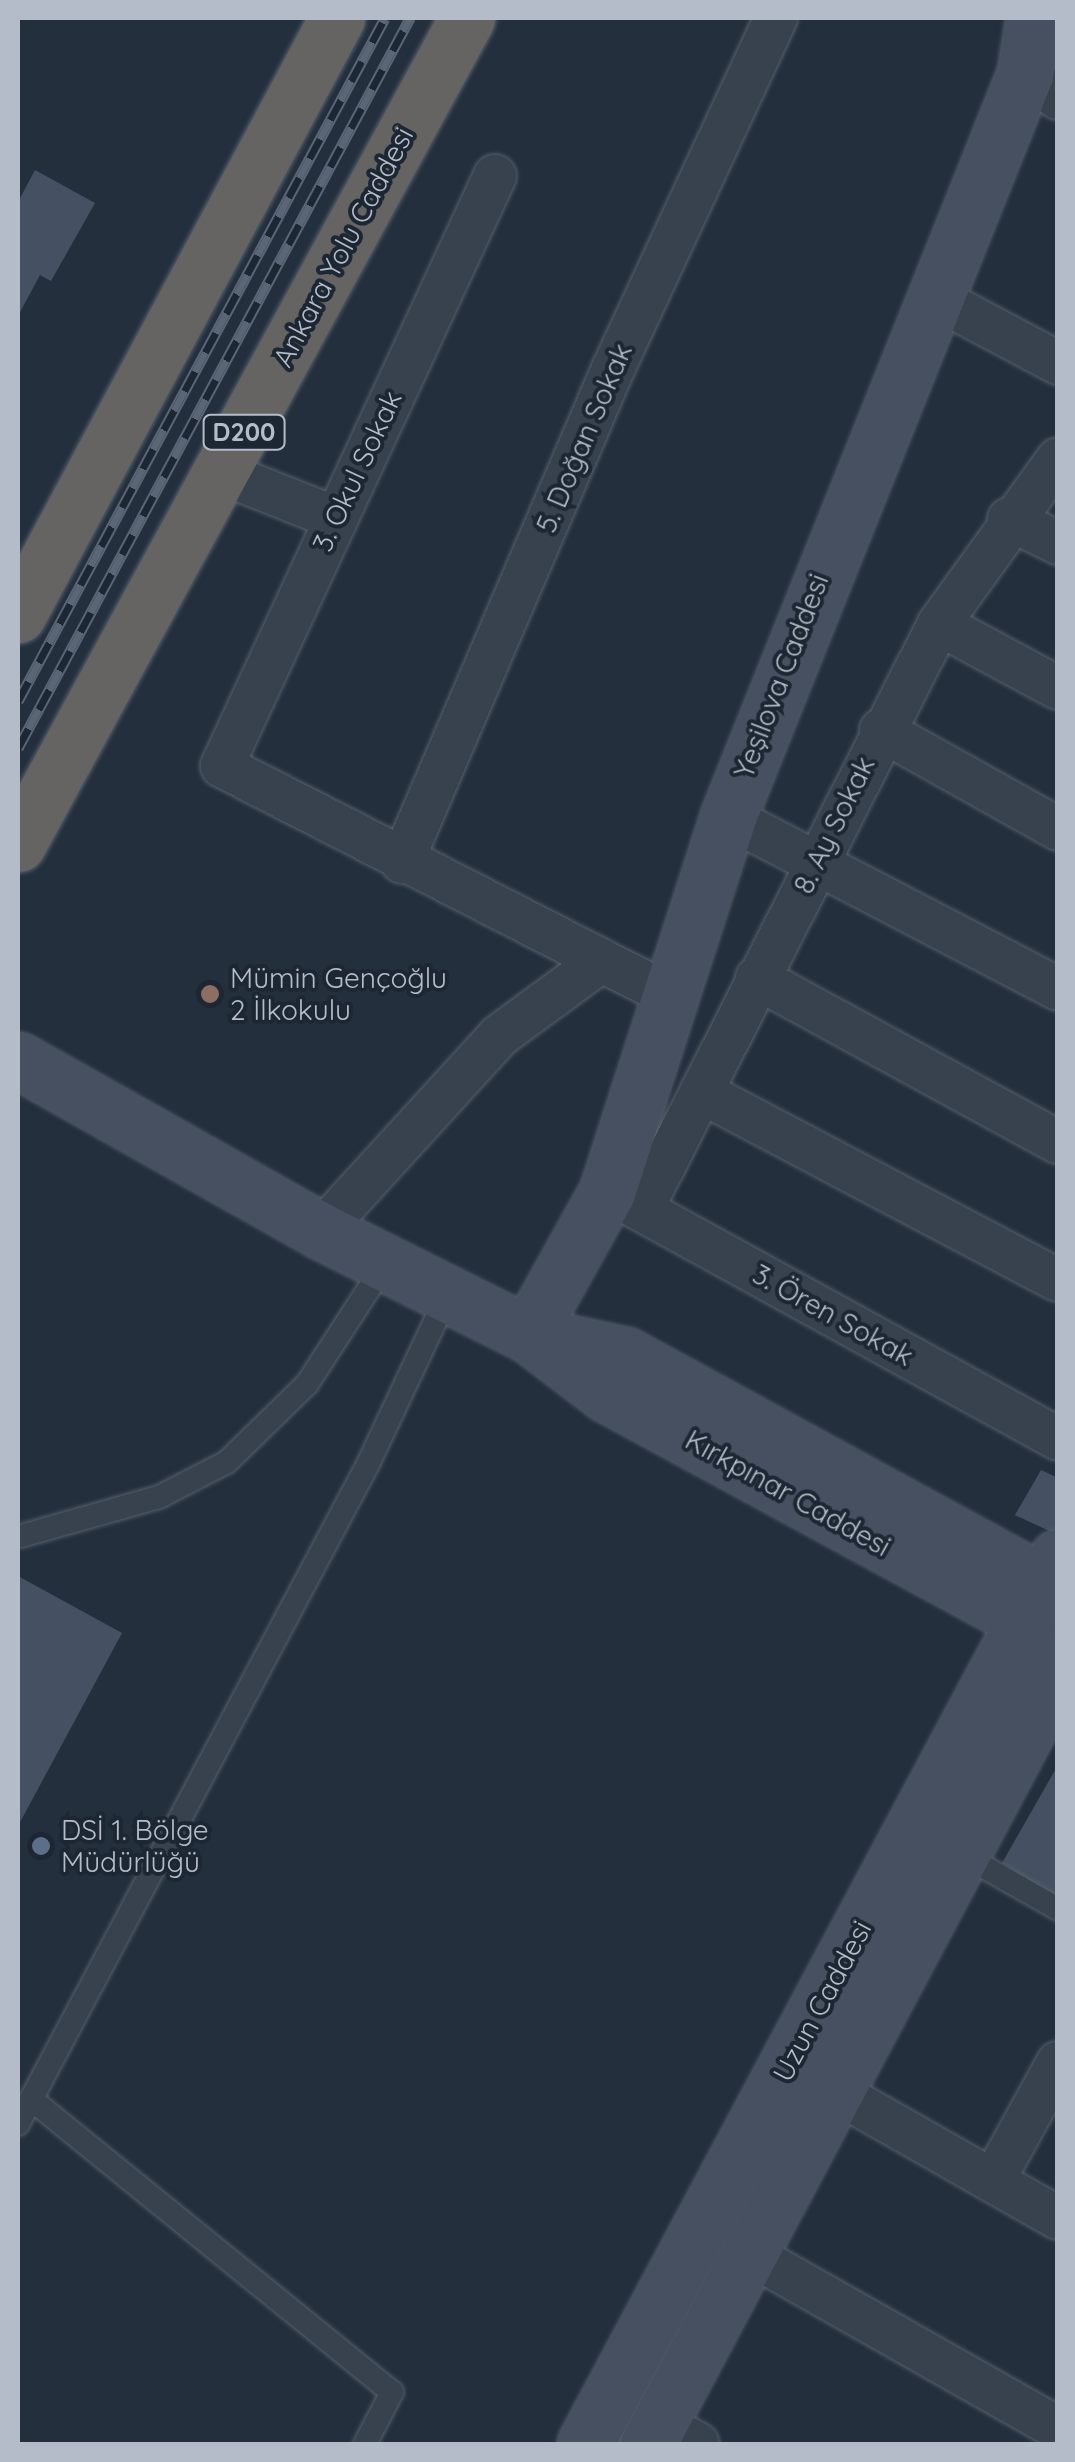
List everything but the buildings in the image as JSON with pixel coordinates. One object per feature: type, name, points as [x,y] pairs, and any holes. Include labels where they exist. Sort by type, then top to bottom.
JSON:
[{"type":"highway","points":[[18,616],[337,18]]},
{"type":"highway","name":"Ankara Yolu Caddesi","points":[[18,844],[467,18]]},
{"type":"main road","name":"Yeşilova Caddesi","points":[[528,1334],[625,1200],[667,994],[728,816],[932,296],[1041,86],[1034,18]]},
{"type":"main road","name":"Kırkpınar Caddesi","points":[[18,1060],[321,1231],[447,1296],[528,1334],[625,1355],[1048,1599]]},
{"type":"main road","name":"Uzun Caddesi","points":[[585,2444],[1048,1599]]},
{"type":"main road","name":"Uzun Caddesi","points":[[669,2437],[750,2254],[1058,1672]]},
{"type":"street","name":"5. Doğan Sokak","points":[[402,862],[613,368],[776,18]]},
{"type":"street","name":"3. Okul Sokak","points":[[402,862],[222,766],[496,176]]},
{"type":"street","points":[[932,296],[1058,364]]},
{"type":"street","name":"8. Ay Sokak","points":[[625,1200],[701,1092],[881,730],[939,624],[1009,519],[1058,459]]},
{"type":"street","points":[[222,473],[334,518]]},
{"type":"street","points":[[1009,519],[1058,544]]},
{"type":"street","points":[[939,624],[1058,688]]},
{"type":"street","points":[[881,730],[1058,829]]},
{"type":"street","points":[[728,816],[1058,989]]},
{"type":"street","points":[[402,862],[597,964],[667,994]]},
{"type":"street","points":[[321,1231],[499,1036],[597,964]]},
{"type":"street","points":[[757,978],[1058,1142]]},
{"type":"street","points":[[701,1092],[1058,1280]]},
{"type":"street","name":"3. Ören Sokak","points":[[625,1200],[1058,1439]]},
{"type":"street","points":[[993,2181],[1058,2063]]},
{"type":"street","points":[[838,2093],[1058,2218]]},
{"type":"street","points":[[750,2254],[1058,2428]]},
{"type":"lane","points":[[21,1536],[160,1497],[227,1462],[307,1384],[385,1264]]},
{"type":"lane","points":[[18,2124],[368,1464],[447,1296]]},
{"type":"lane","points":[[963,1855],[1058,1909]]},
{"type":"lane","points":[[31,2098],[392,2392],[365,2444]]},
{"type":"railway","points":[[18,701],[385,18]]},
{"type":"railway","points":[[18,748],[410,18]]},
{"type":"place","name":"Mümin Gençoğlu 2 İlkokulu","points":[[210,994]]},
{"type":"place","name":"DSİ 1. Bölge Müdürlüğü","points":[[41,1846]]}]
